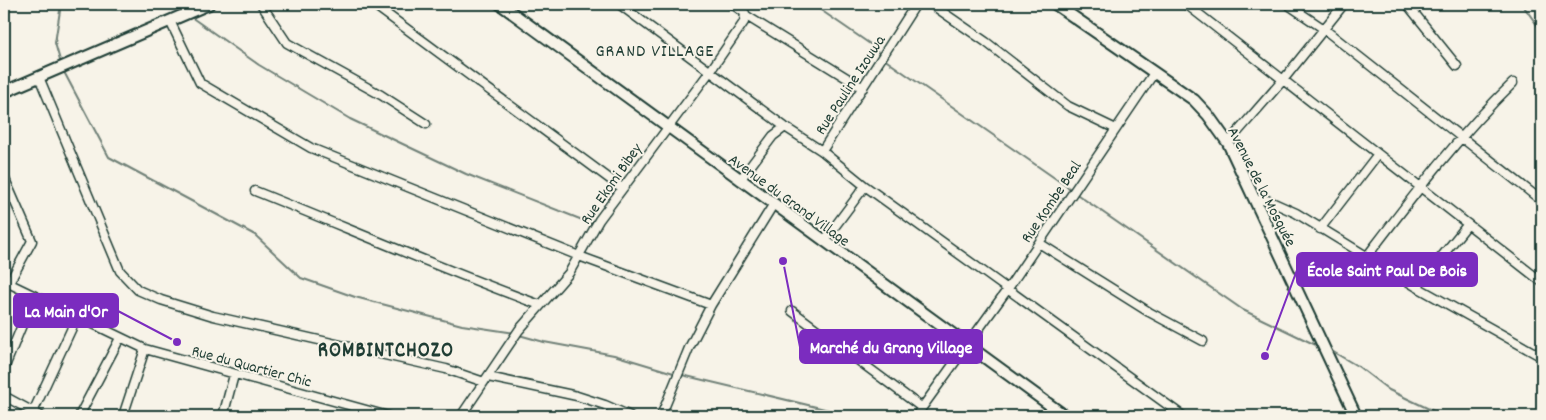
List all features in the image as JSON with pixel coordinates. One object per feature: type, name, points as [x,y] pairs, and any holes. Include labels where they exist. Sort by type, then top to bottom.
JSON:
[{"type":"street","points":[[4,92],[209,4]]},
{"type":"street","points":[[261,4],[286,43],[381,94],[426,124]]},
{"type":"street","points":[[373,4],[622,188]]},
{"type":"street","name":"Avenue du Grand Village","points":[[500,4],[667,128],[1064,416]]},
{"type":"street","points":[[619,4],[711,70],[785,127],[822,151]]},
{"type":"street","points":[[732,4],[746,15],[862,88]]},
{"type":"street","name":"Rue Pauline Izouwa","points":[[916,4],[822,151],[864,186],[1183,416]]},
{"type":"street","points":[[930,4],[986,42],[1068,106],[1116,130]]},
{"type":"street","name":"Avenue de la Mosquée","points":[[1055,4],[1194,100],[1208,115],[1228,143],[1356,416]]},
{"type":"street","points":[[1186,4],[1542,282]]},
{"type":"street","points":[[1287,4],[1324,29],[1542,201]]},
{"type":"street","points":[[1228,143],[1283,80],[1344,4]]},
{"type":"street","points":[[1407,4],[1457,66]]},
{"type":"street","name":"Rue Ekomi Bibey","points":[[461,416],[512,339],[569,273],[599,220],[711,70],[744,22],[746,15]]},
{"type":"street","points":[[170,21],[200,83],[296,140],[579,256],[711,305]]},
{"type":"street","name":"Rue Kombe Beal","points":[[916,416],[1007,290],[1154,73]]},
{"type":"street","points":[[39,77],[120,271],[138,290],[161,300],[213,316],[446,369],[486,380],[577,396],[630,416]]},
{"type":"street","points":[[1368,255],[1462,138],[1489,106],[1513,83]]},
{"type":"street","points":[[740,180],[773,136],[785,127]]},
{"type":"street","points":[[1320,229],[1378,154]]},
{"type":"street","points":[[4,177],[32,241],[6,282]]},
{"type":"street","points":[[824,241],[864,186]]},
{"type":"street","points":[[255,191],[371,237],[453,273],[540,305]]},
{"type":"street","points":[[1256,200],[1277,204],[1296,213],[1320,229],[1368,255],[1417,287],[1542,357]]},
{"type":"street","points":[[661,416],[677,376],[711,305],[773,204]]},
{"type":"street","points":[[1417,287],[1468,224]]},
{"type":"street","points":[[1038,243],[1149,312],[1203,341]]},
{"type":"street","name":"Rue du Quartier Chic","points":[[6,282],[145,349],[388,416]]},
{"type":"street","points":[[4,369],[34,296]]},
{"type":"street","points":[[792,311],[921,407]]},
{"type":"street","points":[[4,396],[37,414],[77,317]]},
{"type":"street","points":[[79,416],[120,338]]},
{"type":"street","points":[[123,416],[145,349]]},
{"type":"street","points":[[223,416],[234,375]]},
{"type":"waterway","points":[[61,4],[55,43],[61,64]]},
{"type":"waterway","points":[[176,4],[184,10]]},
{"type":"waterway","points":[[812,4],[873,46],[881,56]]},
{"type":"waterway","points":[[1522,4],[1542,32]]},
{"type":"waterway","points":[[191,17],[259,65],[350,119],[466,174],[590,223]]},
{"type":"waterway","points":[[884,59],[1069,188]]},
{"type":"waterway","points":[[63,70],[109,157],[255,235],[301,278],[355,297],[462,325],[515,333]]},
{"type":"waterway","points":[[1078,195],[1243,310],[1318,346]]},
{"type":"waterway","points":[[519,335],[544,342],[614,355],[677,374]]},
{"type":"waterway","points":[[1330,350],[1359,367],[1389,390],[1444,416]]},
{"type":"waterway","points":[[682,375],[854,416]]},
{"type":"place","name":"Marché du Grang Village","points":[[783,261]]},
{"type":"place","name":"La Main d'Or","points":[[177,342]]},
{"type":"place","name":"École Saint Paul De Bois","points":[[1265,356]]},
{"type":"district","name":"GRAND VILLAGE","points":[[655,50]]},
{"type":"district","name":"ROMBINTCHOZO","points":[[386,349]]}]
